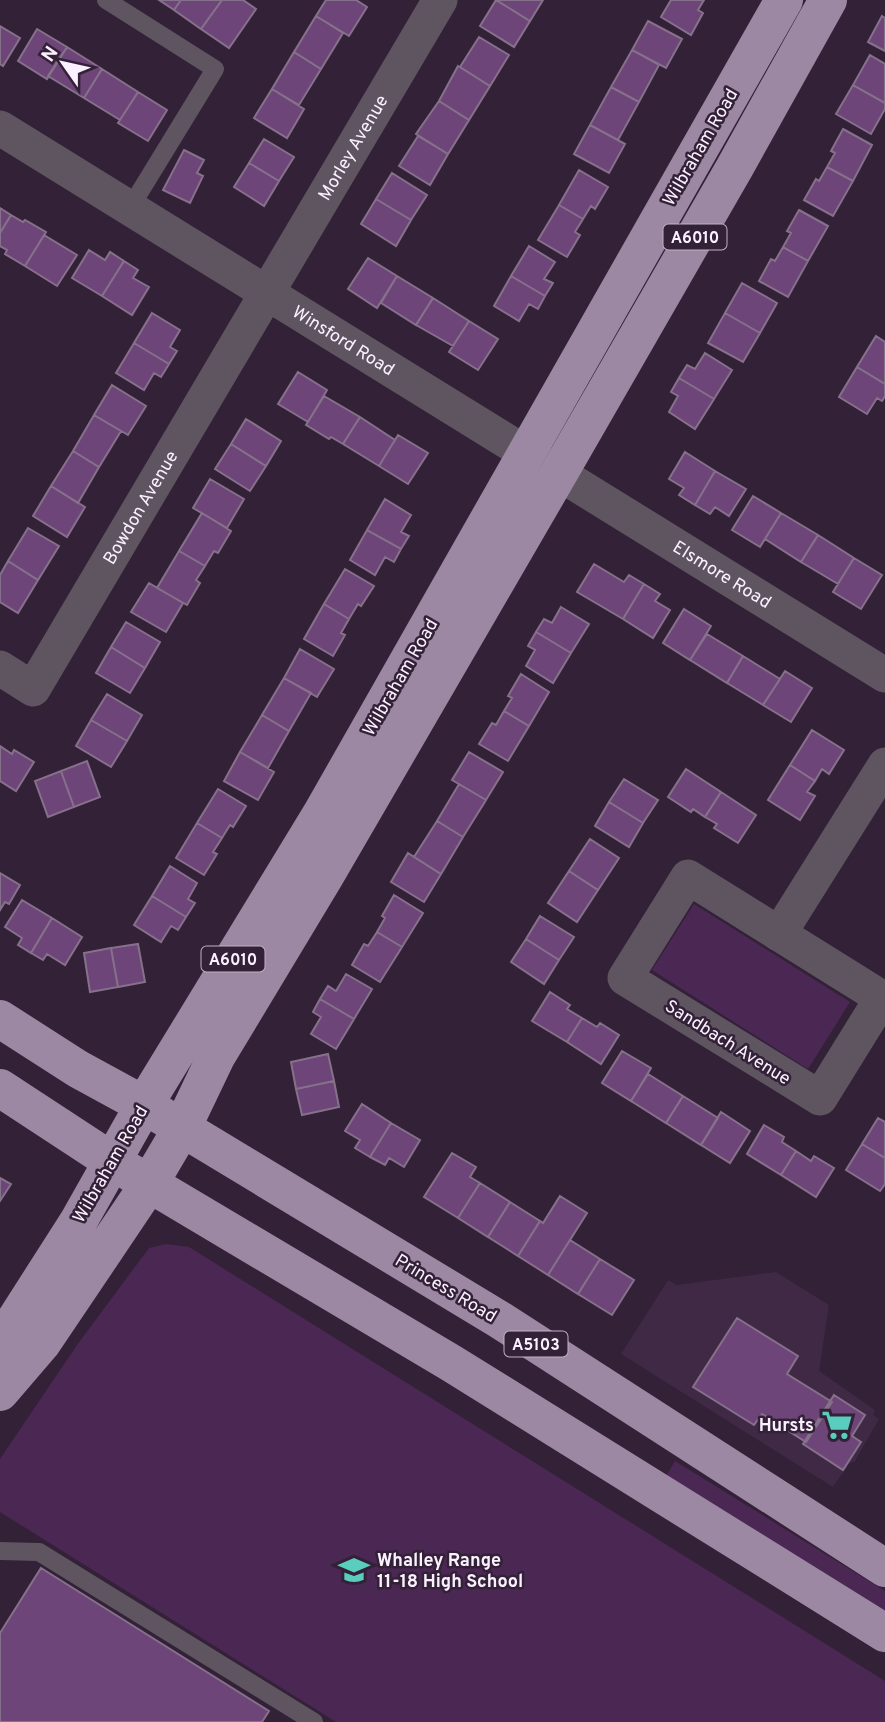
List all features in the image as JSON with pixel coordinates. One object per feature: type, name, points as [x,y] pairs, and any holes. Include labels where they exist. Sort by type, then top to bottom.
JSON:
[{"type":"highway","name":"Wilbraham Road","points":[[149,1184],[182,1128],[216,1057],[339,853],[784,0]]},
{"type":"highway","name":"Wilbraham Road","points":[[0,1345],[74,1229],[144,1105],[323,813],[543,463],[735,167],[828,0]]},
{"type":"highway","name":"Princess Road","points":[[0,1019],[78,1069],[144,1105],[500,1320],[885,1568]]},
{"type":"highway","points":[[0,1088],[113,1162],[451,1363],[885,1633]]},
{"type":"highway","name":"A6010","points":[[0,1392],[42,1343],[149,1184]]},
{"type":"street","name":"Morley Avenue","points":[[267,293],[440,0]]},
{"type":"street","name":"Winsford Road","points":[[0,128],[543,463]]},
{"type":"street","name":"Bowdon Avenue","points":[[0,668],[33,689],[267,293]]},
{"type":"street","name":"Elsmore Road","points":[[543,463],[885,675]]},
{"type":"street","points":[[779,934],[885,765]]},
{"type":"street","name":"Sandbach Avenue","points":[[688,877],[779,934],[882,998],[820,1098],[625,978],[688,877]]},
{"type":"lane","points":[[106,0],[215,69],[130,208]]},
{"type":"lane","points":[[0,1551],[39,1552],[314,1722]]},
{"type":"shaded area","points":[[694,904],[850,1002],[808,1069],[652,970]]},
{"type":"shaded area","name":"Whalley Range 11-18 High School","points":[[166,1244],[189,1247],[885,1681],[885,1722],[336,1722],[0,1512],[0,1459],[77,1345],[149,1248]]},
{"type":"shaded area","points":[[776,1272],[829,1305],[819,1371],[875,1410],[873,1415],[879,1419],[855,1461],[849,1464],[833,1487],[621,1354],[668,1280],[677,1285]]},
{"type":"shaded area","points":[[675,1461],[885,1591],[885,1611],[666,1476]]},
{"type":"building","points":[[159,0],[181,0],[174,10]]},
{"type":"building","points":[[181,0],[222,0],[201,29],[174,10]]},
{"type":"building","points":[[222,0],[243,0],[256,9],[229,48],[201,29]]},
{"type":"building","points":[[326,0],[356,0],[367,7],[349,36],[316,16]]},
{"type":"building","points":[[496,0],[530,21],[514,47],[480,26]]},
{"type":"building","points":[[496,0],[543,0],[530,21]]},
{"type":"building","points":[[671,0],[704,0],[698,10],[703,13],[691,35],[661,17]]},
{"type":"building","points":[[316,16],[343,33],[321,69],[294,52]]},
{"type":"building","points":[[882,16],[885,18],[885,51],[868,42]]},
{"type":"building","points":[[648,21],[682,39],[666,68],[632,50]]},
{"type":"building","points":[[0,26],[20,38],[3,66],[0,64]]},
{"type":"building","points":[[37,29],[67,47],[47,79],[18,61]]},
{"type":"building","points":[[479,37],[509,55],[490,86],[460,67]]},
{"type":"building","points":[[67,47],[102,69],[84,98],[48,76]]},
{"type":"building","points":[[632,50],[659,65],[639,102],[611,87]]},
{"type":"building","points":[[294,52],[321,69],[299,105],[272,89]]},
{"type":"building","points":[[870,55],[885,64],[885,103],[853,85]]},
{"type":"building","points":[[458,66],[490,86],[469,120],[439,101]]},
{"type":"building","points":[[102,69],[138,92],[120,120],[84,98]]},
{"type":"building","points":[[853,85],[885,103],[885,109],[871,134],[836,114]]},
{"type":"building","points":[[611,87],[639,102],[618,140],[590,125]]},
{"type":"building","points":[[272,89],[304,109],[287,138],[254,118]]},
{"type":"building","points":[[138,92],[167,110],[148,141],[118,123]]},
{"type":"building","points":[[439,101],[469,120],[448,154],[416,134]]},
{"type":"building","points":[[590,125],[625,144],[609,173],[574,154]]},
{"type":"building","points":[[843,129],[872,145],[853,181],[827,167],[835,153],[831,151]]},
{"type":"building","points":[[418,136],[448,154],[430,185],[399,166]]},
{"type":"building","points":[[264,139],[294,157],[279,181],[249,163]]},
{"type":"building","points":[[184,150],[204,160],[197,173],[203,176],[190,203],[163,190]]},
{"type":"building","points":[[249,163],[279,181],[264,206],[234,187]]},
{"type":"building","points":[[827,167],[853,181],[833,216],[804,200],[816,179],[819,181]]},
{"type":"building","points":[[579,170],[608,187],[595,209],[591,206],[583,219],[559,205]]},
{"type":"building","points":[[392,173],[427,195],[411,220],[376,199]]},
{"type":"building","points":[[376,199],[411,220],[396,246],[361,224]]},
{"type":"building","points":[[559,205],[583,219],[575,232],[580,235],[567,257],[538,240]]},
{"type":"building","points":[[0,208],[11,215],[0,233]]},
{"type":"building","points":[[799,210],[828,226],[808,261],[783,247],[791,233],[787,231]]},
{"type":"building","points":[[11,215],[46,232],[25,266],[5,254],[7,250],[0,246],[0,233]]},
{"type":"building","points":[[44,235],[77,255],[57,286],[25,266]]},
{"type":"building","points":[[529,246],[555,262],[544,279],[553,283],[545,296],[511,276]]},
{"type":"building","points":[[783,247],[808,261],[788,297],[759,281],[771,259],[775,261]]},
{"type":"building","points":[[89,250],[105,260],[110,252],[124,261],[102,296],[72,278]]},
{"type":"building","points":[[368,258],[397,276],[377,308],[348,289]]},
{"type":"building","points":[[124,261],[138,270],[133,278],[149,287],[132,315],[102,296]]},
{"type":"building","points":[[397,276],[433,298],[416,325],[381,303]]},
{"type":"building","points":[[511,276],[545,296],[538,309],[529,304],[519,321],[494,306]]},
{"type":"building","points":[[742,283],[777,303],[760,333],[725,313]]},
{"type":"building","points":[[433,298],[469,321],[453,346],[416,325]]},
{"type":"building","points":[[152,313],[180,330],[170,347],[177,351],[169,364],[134,343]]},
{"type":"building","points":[[725,313],[760,333],[743,362],[708,343]]},
{"type":"building","points":[[469,321],[498,339],[478,370],[449,352]]},
{"type":"building","points":[[876,336],[885,342],[885,384],[857,367]]},
{"type":"building","points":[[134,343],[169,364],[161,377],[154,373],[144,390],[116,373]]},
{"type":"building","points":[[705,353],[732,370],[714,399],[679,378],[687,365],[695,369]]},
{"type":"building","points":[[857,367],[885,384],[882,401],[877,398],[867,414],[839,397]]},
{"type":"building","points":[[298,372],[327,390],[308,422],[278,404]]},
{"type":"building","points":[[679,378],[714,399],[695,429],[669,412],[678,396],[671,392]]},
{"type":"building","points":[[112,385],[146,406],[128,435],[94,415]]},
{"type":"building","points":[[324,396],[360,417],[343,444],[306,425]]},
{"type":"building","points":[[94,415],[121,431],[99,467],[73,451]]},
{"type":"building","points":[[360,417],[395,440],[379,466],[343,444]]},
{"type":"building","points":[[246,419],[281,441],[266,466],[231,444]]},
{"type":"building","points":[[398,435],[428,453],[408,484],[379,466]]},
{"type":"building","points":[[231,444],[266,466],[250,491],[215,469]]},
{"type":"building","points":[[73,451],[99,467],[78,503],[51,486]]},
{"type":"building","points":[[685,452],[715,471],[695,505],[679,495],[684,488],[669,479]]},
{"type":"building","points":[[715,471],[746,489],[729,516],[715,507],[710,514],[695,505]]},
{"type":"building","points":[[210,479],[244,499],[227,528],[193,508]]},
{"type":"building","points":[[51,486],[85,507],[67,537],[33,516]]},
{"type":"building","points":[[753,496],[781,513],[760,547],[732,530]]},
{"type":"building","points":[[385,499],[411,515],[401,532],[409,536],[401,549],[367,530]]},
{"type":"building","points":[[202,513],[231,531],[218,553],[214,551],[205,566],[179,551]]},
{"type":"building","points":[[781,513],[818,535],[801,562],[765,539]]},
{"type":"building","points":[[28,528],[59,546],[38,580],[8,561]]},
{"type":"building","points":[[367,530],[401,549],[394,562],[385,557],[375,575],[350,560]]},
{"type":"building","points":[[818,535],[854,558],[838,584],[801,562]]},
{"type":"building","points":[[179,551],[205,566],[196,580],[200,583],[187,605],[157,588]]},
{"type":"building","points":[[854,558],[882,575],[861,609],[833,592]]},
{"type":"building","points":[[8,561],[38,580],[18,613],[0,602],[0,575]]},
{"type":"building","points":[[594,564],[624,582],[629,575],[644,584],[623,619],[577,592]]},
{"type":"building","points":[[345,569],[374,586],[349,619],[324,604]]},
{"type":"building","points":[[149,583],[183,603],[166,632],[131,612]]},
{"type":"building","points":[[644,584],[660,594],[655,601],[670,610],[653,638],[623,619]]},
{"type":"building","points":[[324,604],[349,619],[341,633],[345,635],[333,656],[304,639]]},
{"type":"building","points":[[561,607],[589,624],[571,653],[536,632],[544,619],[552,623]]},
{"type":"building","points":[[684,609],[711,626],[690,660],[663,643]]},
{"type":"building","points":[[126,622],[160,642],[145,668],[111,647]]},
{"type":"building","points":[[536,632],[571,653],[553,683],[526,666],[535,650],[528,646]]},
{"type":"building","points":[[707,634],[743,656],[727,683],[690,660]]},
{"type":"building","points":[[111,647],[145,668],[130,693],[96,673]]},
{"type":"building","points":[[300,649],[334,669],[317,697],[284,678]]},
{"type":"building","points":[[743,656],[780,679],[763,705],[727,683]]},
{"type":"building","points":[[785,671],[812,688],[791,722],[763,705]]},
{"type":"building","points":[[521,674],[549,692],[529,726],[504,711],[512,698],[508,696]]},
{"type":"building","points":[[284,678],[311,693],[289,731],[262,715]]},
{"type":"building","points":[[107,694],[142,715],[127,741],[91,720]]},
{"type":"building","points":[[504,711],[529,726],[508,761],[479,744],[492,723],[496,725]]},
{"type":"building","points":[[262,715],[289,731],[268,768],[240,752]]},
{"type":"building","points":[[91,720],[127,741],[111,767],[76,746]]},
{"type":"building","points":[[812,730],[844,750],[829,774],[822,769],[815,781],[790,765]]},
{"type":"building","points":[[0,746],[12,754],[14,750],[34,762],[16,791],[0,781]]},
{"type":"building","points":[[240,752],[274,772],[258,800],[224,781]]},
{"type":"building","points":[[469,752],[503,772],[486,800],[452,780]]},
{"type":"building","points":[[87,761],[100,797],[74,807],[61,771]]},
{"type":"building","points":[[790,765],[815,781],[807,792],[815,796],[800,820],[768,800]]},
{"type":"building","points":[[686,769],[721,792],[705,817],[693,809],[691,812],[668,797]]},
{"type":"building","points":[[61,771],[74,807],[48,817],[35,781]]},
{"type":"building","points":[[624,779],[658,800],[643,823],[609,802]]},
{"type":"building","points":[[459,784],[486,800],[463,837],[437,821]]},
{"type":"building","points":[[218,789],[246,806],[233,827],[230,825],[222,838],[197,823]]},
{"type":"building","points":[[721,792],[756,815],[738,843],[714,828],[717,824],[705,817]]},
{"type":"building","points":[[609,802],[643,823],[629,847],[595,826]]},
{"type":"building","points":[[437,821],[463,837],[441,874],[414,857]]},
{"type":"building","points":[[197,823],[222,838],[213,852],[217,854],[204,875],[176,858]]},
{"type":"building","points":[[590,839],[619,858],[598,890],[569,871]]},
{"type":"building","points":[[408,853],[441,874],[424,902],[391,882]]},
{"type":"building","points":[[170,866],[197,883],[188,899],[195,903],[186,917],[152,896]]},
{"type":"building","points":[[569,871],[598,890],[577,922],[548,903]]},
{"type":"building","points":[[0,873],[20,885],[9,904],[5,902],[0,910]]},
{"type":"building","points":[[394,895],[423,913],[402,947],[377,932],[385,918],[382,916]]},
{"type":"building","points":[[152,896],[186,917],[178,930],[171,926],[161,942],[134,925]]},
{"type":"building","points":[[22,900],[52,918],[31,953],[18,945],[22,938],[5,927]]},
{"type":"building","points":[[540,916],[574,937],[559,960],[526,939]]},
{"type":"building","points":[[52,918],[82,937],[65,965],[47,954],[43,960],[31,953]]},
{"type":"building","points":[[377,932],[402,947],[380,982],[352,965],[364,944],[368,946]]},
{"type":"building","points":[[526,939],[559,960],[544,984],[511,962]]},
{"type":"building","points":[[138,944],[145,982],[118,987],[111,948]]},
{"type":"building","points":[[111,948],[118,987],[90,992],[84,953]]},
{"type":"building","points":[[346,974],[372,989],[354,1019],[320,999],[328,986],[336,991]]},
{"type":"building","points":[[550,992],[570,1005],[567,1009],[582,1018],[567,1042],[532,1021]]},
{"type":"building","points":[[320,999],[354,1019],[336,1049],[311,1034],[321,1017],[313,1012]]},
{"type":"building","points":[[582,1018],[597,1027],[600,1023],[619,1035],[601,1064],[567,1042]]},
{"type":"building","points":[[622,1051],[651,1068],[631,1101],[602,1083]]},
{"type":"building","points":[[328,1054],[334,1081],[296,1089],[291,1062]]},
{"type":"building","points":[[648,1074],[683,1096],[666,1123],[631,1101]]},
{"type":"building","points":[[334,1081],[339,1107],[302,1115],[296,1089]]},
{"type":"building","points":[[683,1096],[718,1118],[701,1145],[666,1123]]},
{"type":"building","points":[[362,1104],[391,1123],[370,1157],[355,1148],[360,1140],[345,1131]]},
{"type":"building","points":[[721,1112],[750,1131],[730,1163],[701,1145]]},
{"type":"building","points":[[878,1118],[885,1122],[885,1158],[862,1144]]},
{"type":"building","points":[[391,1123],[420,1140],[404,1167],[389,1158],[385,1165],[370,1157]]},
{"type":"building","points":[[764,1125],[784,1137],[782,1142],[796,1151],[781,1175],[747,1154]]},
{"type":"building","points":[[862,1144],[885,1158],[885,1184],[880,1191],[846,1170]]},
{"type":"building","points":[[796,1151],[811,1161],[814,1156],[834,1168],[816,1197],[781,1175]]},
{"type":"building","points":[[452,1153],[476,1167],[470,1177],[480,1183],[458,1218],[424,1197]]},
{"type":"building","points":[[0,1178],[11,1184],[0,1201]]},
{"type":"building","points":[[480,1183],[510,1202],[488,1237],[458,1218]]},
{"type":"building","points":[[560,1196],[587,1213],[548,1275],[518,1256]]},
{"type":"building","points":[[510,1202],[540,1221],[518,1256],[488,1237]]},
{"type":"building","points":[[570,1240],[600,1259],[578,1294],[548,1275]]},
{"type":"building","points":[[600,1259],[634,1280],[612,1315],[578,1294]]},
{"type":"building","points":[[737,1318],[798,1356],[787,1374],[832,1402],[806,1442],[762,1414],[754,1425],[693,1387]]},
{"type":"building","name":"Hursts","points":[[834,1395],[865,1415],[852,1436],[861,1442],[843,1470],[803,1444]]},
{"type":"building","points":[[41,1568],[269,1711],[262,1722],[0,1722],[0,1633]]},
{"type":"place","name":"Hursts","points":[[837,1425]]},
{"type":"place","name":"Whalley Range 11-18 High School","points":[[354,1570]]}]
